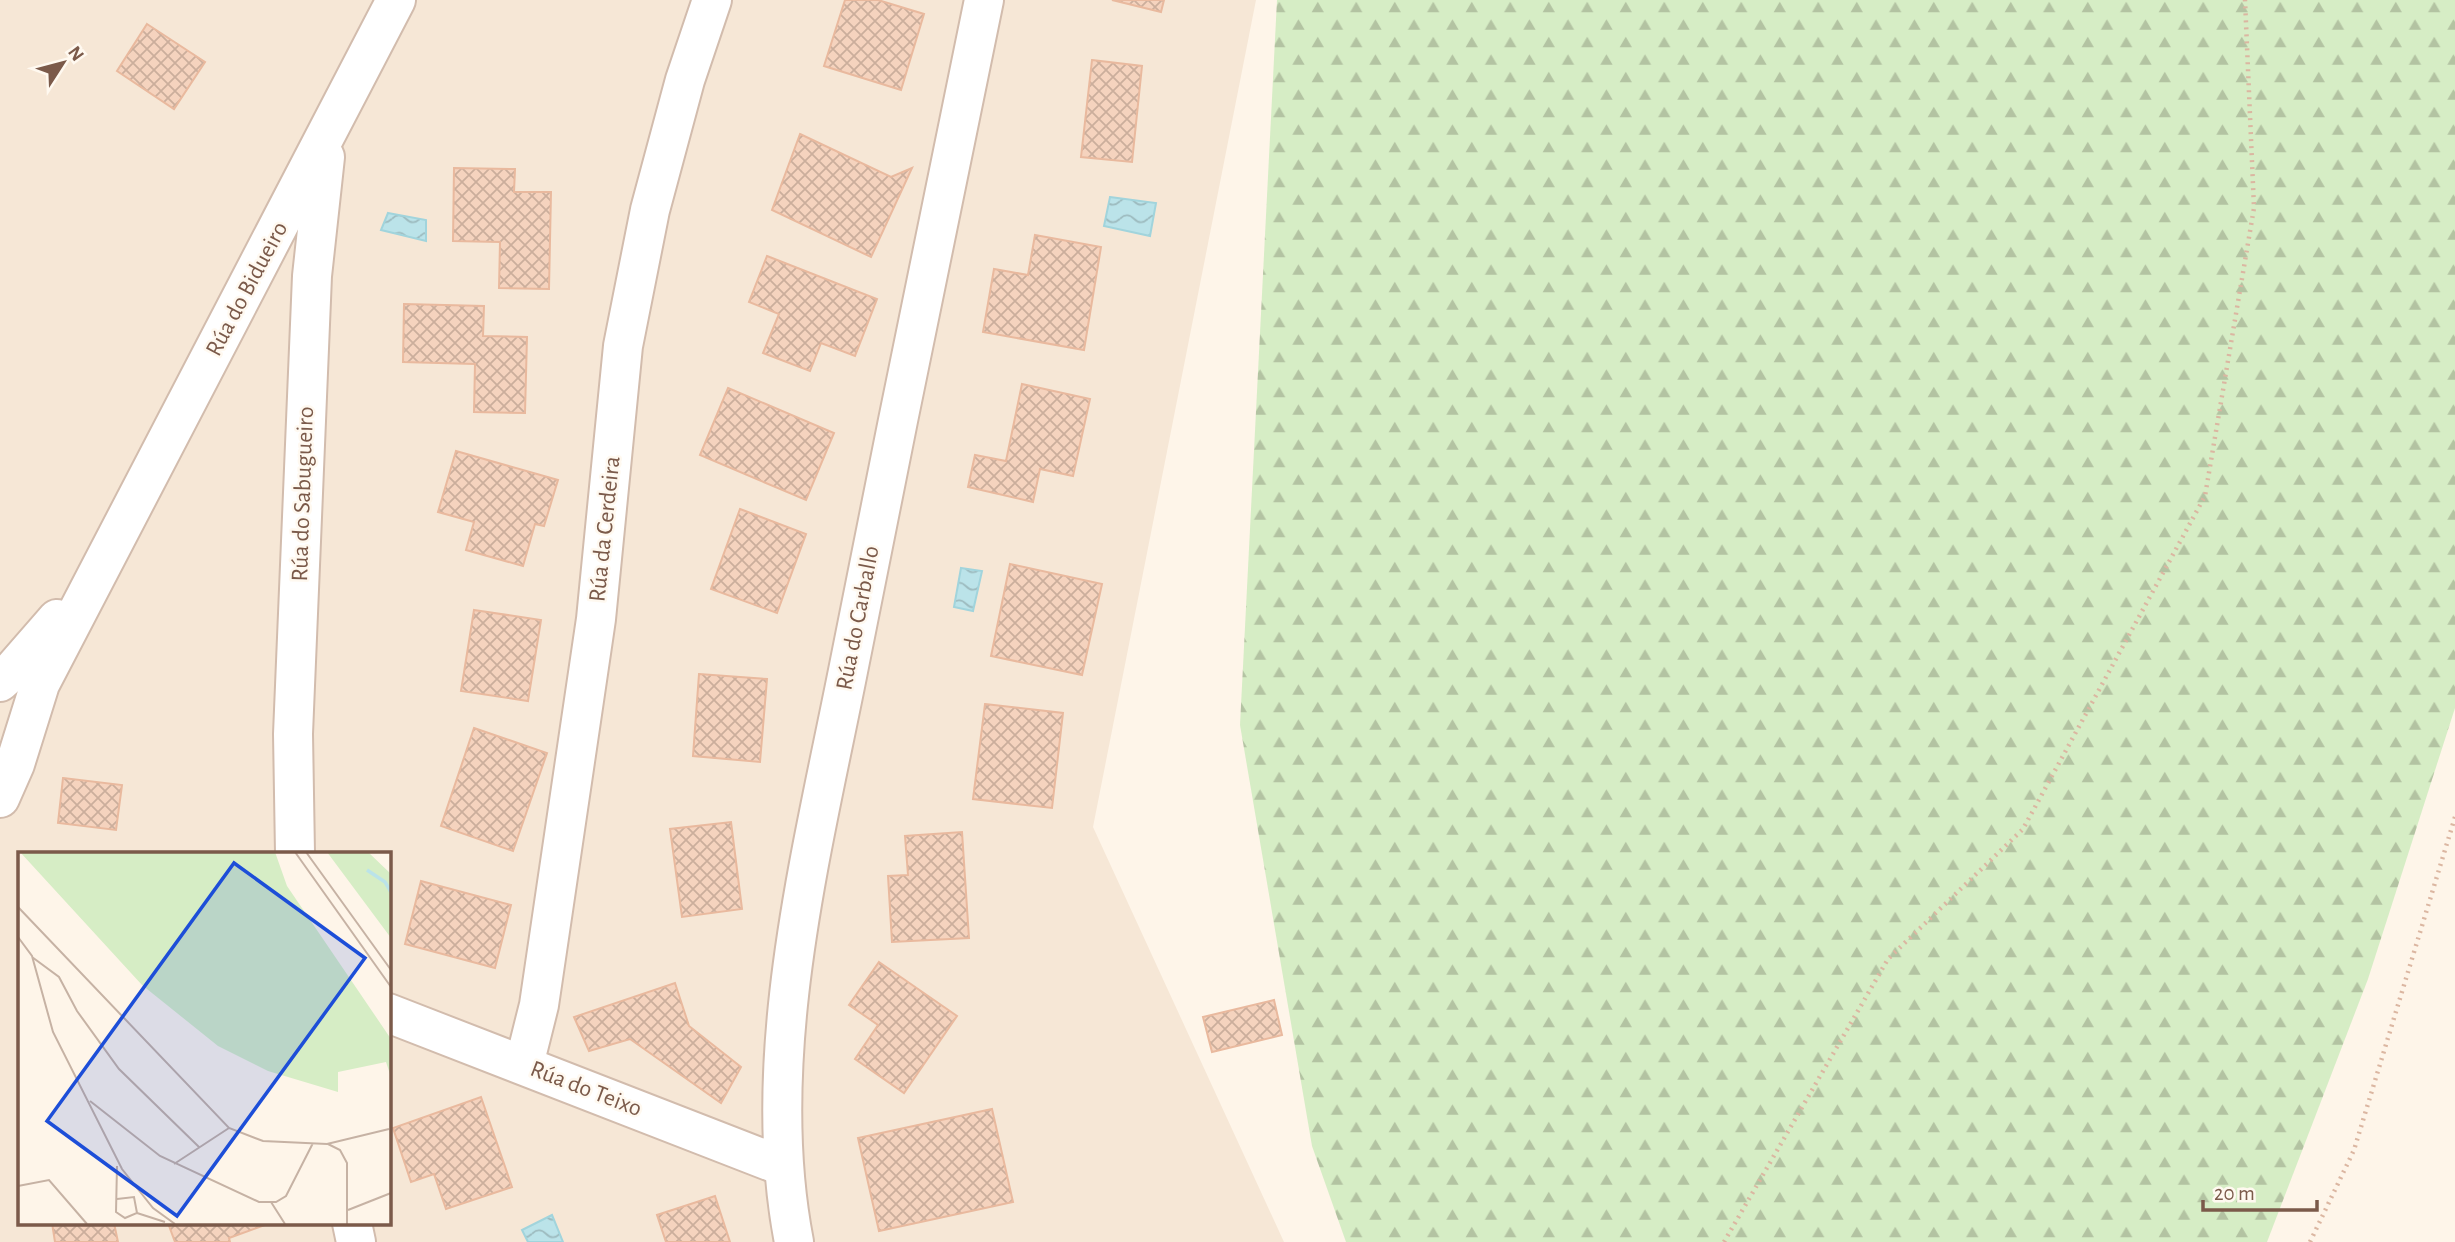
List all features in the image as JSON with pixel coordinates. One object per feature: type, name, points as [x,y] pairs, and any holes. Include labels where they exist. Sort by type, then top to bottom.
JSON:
[{"type":"street","name":"Rúa do Bidueiro","points":[[0,798],[4,739],[40,684],[97,577],[396,0]]},
{"type":"street","name":"Rúa da Cerdeira","points":[[524,1065],[539,1005],[596,619],[623,346],[650,211],[685,80],[712,0]]},
{"type":"street","name":"Rúa do Carballo","points":[[794,1242],[782,1166],[782,1098],[786,1021],[801,916],[888,465],[984,0]]},
{"type":"street","name":"Rúa do Sabugueiro","points":[[295,852],[293,733],[312,276],[327,135]]},
{"type":"street","name":"Rúa do Bidueiro","points":[[0,682],[97,577]]},
{"type":"street","name":"Rúa do Teixo","points":[[390,1014],[782,1166]]},
{"type":"street","points":[[352,1224],[356,1242]]},
{"type":"path","points":[[1724,1242],[1888,959],[2023,829],[2205,496],[2254,208],[2245,0]]},
{"type":"path","points":[[2310,1242],[2354,1150],[2455,817]]},
{"type":"shaded area","points":[[0,0],[1256,0],[1093,827],[1284,1242],[0,1242]]},
{"type":"green space","points":[[1277,0],[2455,0],[2455,708],[2368,979],[2267,1242],[1346,1242],[1312,1146],[1240,725]]},
{"type":"water","points":[[1110,197],[1156,203],[1150,236],[1104,226]]},
{"type":"water","points":[[388,213],[426,220],[426,241],[381,230]]},
{"type":"water","points":[[961,568],[982,571],[973,611],[954,607]]},
{"type":"water","points":[[552,1215],[563,1242],[528,1242],[522,1230]]},
{"type":"building","points":[[845,0],[878,0],[924,14],[901,90],[824,66]]},
{"type":"building","points":[[1112,0],[1164,0],[1161,12]]},
{"type":"building","points":[[147,24],[205,62],[174,109],[117,71]]},
{"type":"building","points":[[1092,60],[1142,66],[1132,162],[1081,157]]},
{"type":"building","points":[[800,134],[891,177],[912,168],[871,257],[772,210]]},
{"type":"building","points":[[454,168],[515,169],[514,192],[551,192],[549,289],[499,288],[500,242],[453,241]]},
{"type":"building","points":[[1035,235],[1101,247],[1084,350],[983,332],[994,269],[1028,275]]},
{"type":"building","points":[[767,256],[877,299],[855,356],[821,343],[810,371],[763,353],[779,314],[749,302]]},
{"type":"building","points":[[404,304],[484,306],[483,336],[527,337],[525,413],[474,412],[475,364],[403,362]]},
{"type":"building","points":[[1022,384],[1090,399],[1073,476],[1040,469],[1033,502],[968,487],[975,455],[1006,461]]},
{"type":"building","points":[[728,388],[834,433],[806,500],[700,455]]},
{"type":"building","points":[[456,451],[558,480],[544,526],[535,524],[523,566],[466,550],[474,522],[438,512]]},
{"type":"building","points":[[740,509],[806,534],[777,613],[711,589]]},
{"type":"building","points":[[1010,564],[1102,584],[1082,675],[991,656]]},
{"type":"building","points":[[474,610],[541,620],[528,701],[461,691]]},
{"type":"building","points":[[699,674],[767,679],[760,762],[693,756]]},
{"type":"building","points":[[985,704],[1063,713],[1052,808],[973,799]]},
{"type":"building","points":[[474,728],[547,753],[513,851],[441,826]]},
{"type":"building","points":[[63,778],[122,785],[116,830],[58,823]]},
{"type":"building","points":[[731,822],[742,909],[682,917],[670,829]]},
{"type":"building","points":[[962,832],[969,938],[892,942],[888,876],[908,875],[905,836]]},
{"type":"building","points":[[421,881],[511,905],[495,968],[405,944]]},
{"type":"building","points":[[879,962],[957,1016],[904,1093],[855,1059],[878,1025],[849,1005]]},
{"type":"building","points":[[675,983],[689,1026],[741,1067],[721,1103],[630,1039],[589,1051],[574,1017]]},
{"type":"building","points":[[1274,1000],[1282,1035],[1212,1052],[1203,1017]]},
{"type":"building","points":[[481,1097],[512,1187],[446,1209],[434,1174],[411,1182],[393,1128]]},
{"type":"building","points":[[992,1109],[1013,1202],[879,1231],[858,1138]]},
{"type":"building","points":[[715,1196],[730,1242],[666,1242],[657,1215]]},
{"type":"building","points":[[52,1224],[114,1224],[118,1242],[55,1242]]},
{"type":"building","points":[[168,1224],[265,1225],[229,1238],[230,1242],[175,1242]]}]
